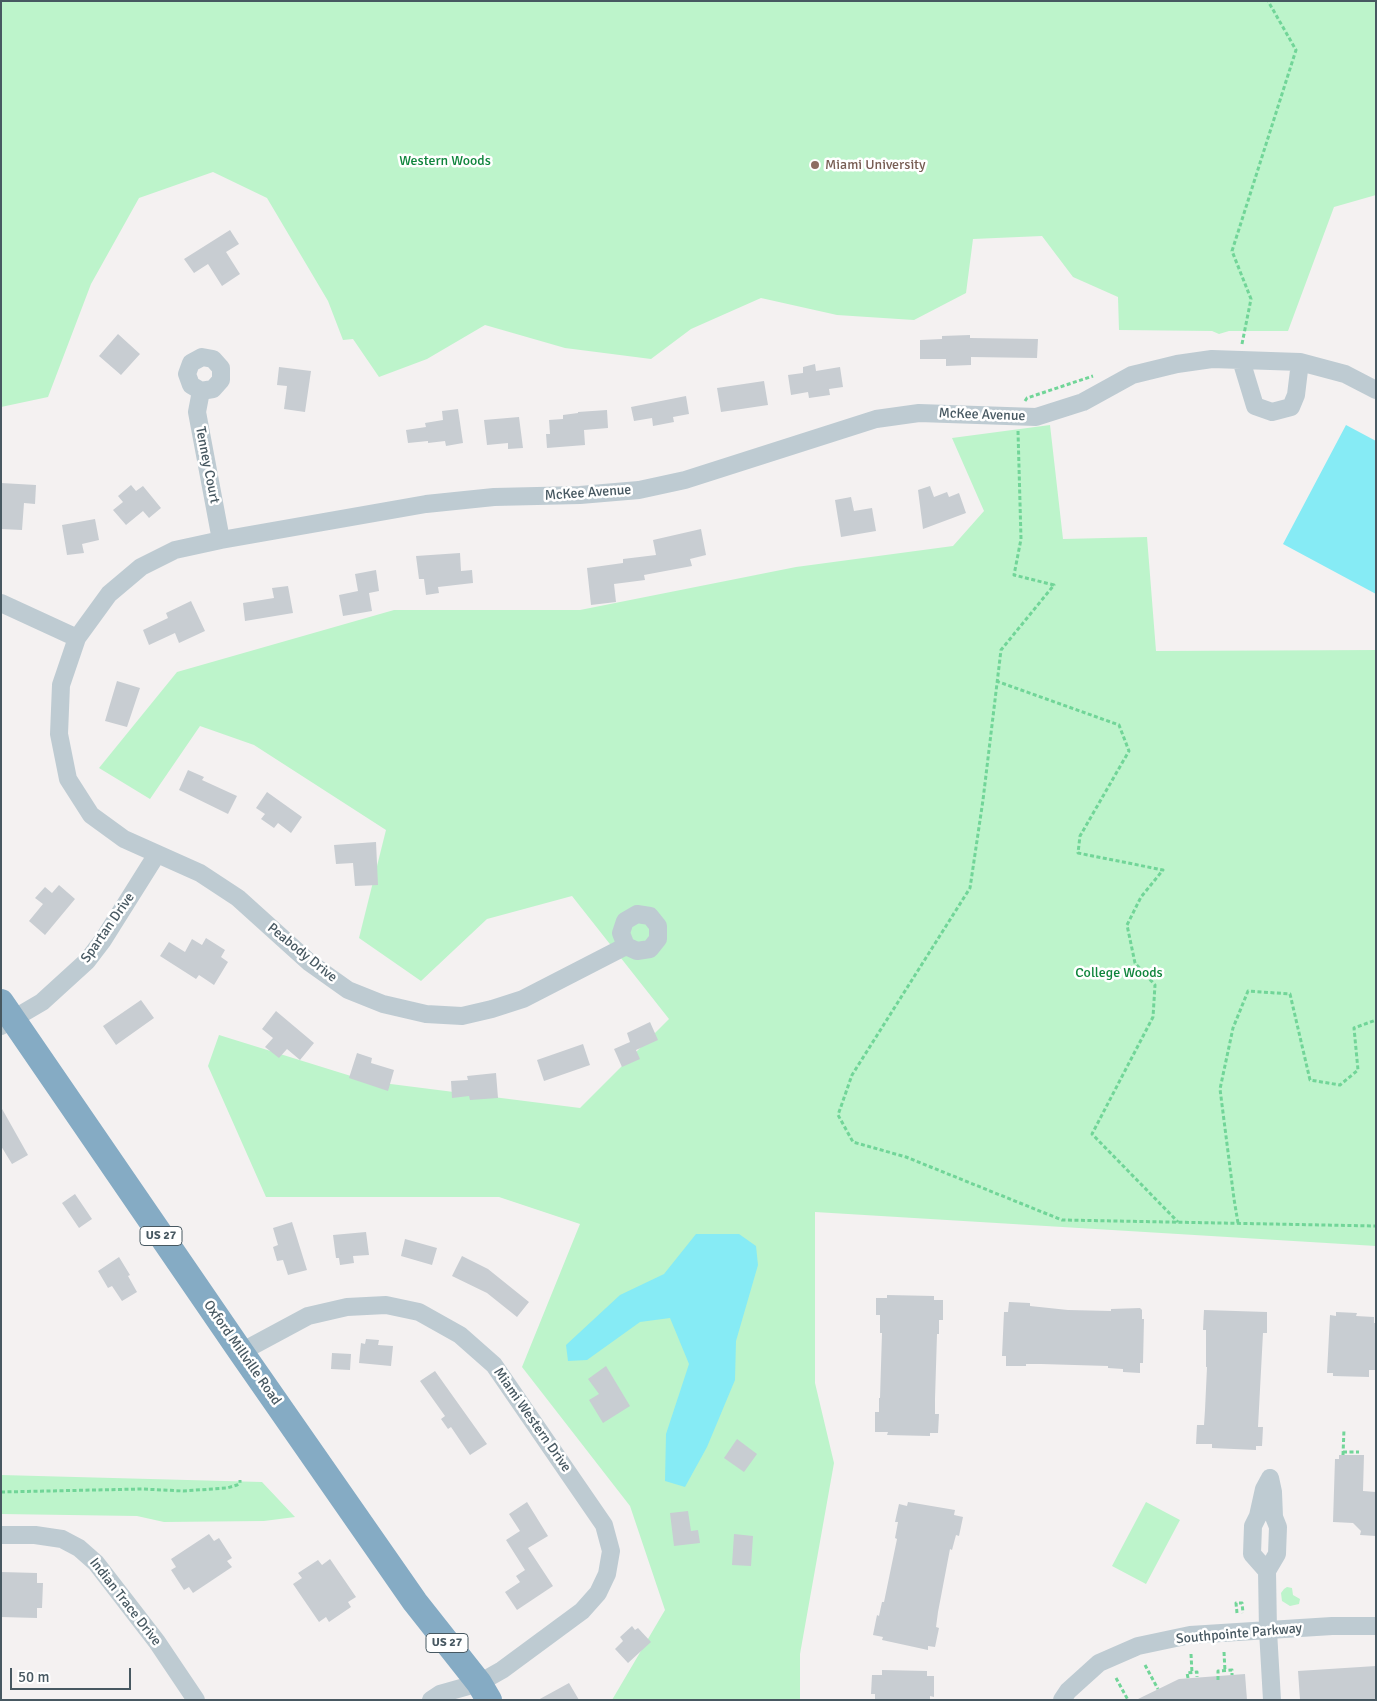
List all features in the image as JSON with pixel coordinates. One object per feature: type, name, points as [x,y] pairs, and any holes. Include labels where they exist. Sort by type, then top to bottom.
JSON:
[{"type":"highway","name":"Oxford Millville Road","points":[[5,1016],[480,1694]]},
{"type":"street","name":"McKee Avenue","points":[[157,854],[124,839],[91,815],[68,779],[59,734],[61,685],[77,638],[109,594],[141,567],[176,550],[221,540],[426,504],[494,497],[580,495],[639,490],[685,480],[876,419],[919,413],[1036,417],[1083,402],[1132,375],[1241,352],[1300,362],[1345,374],[1376,390]]},
{"type":"street","points":[[1241,352],[1255,406],[1272,412],[1291,407],[1296,395],[1300,362]]},
{"type":"street","name":"Tenney Court","points":[[201,391],[197,412],[221,540]]},
{"type":"street","points":[[1,603],[77,638]]},
{"type":"street","name":"Peabody Drive","points":[[157,854],[200,873],[238,898],[310,963],[348,990],[383,1004],[426,1014],[462,1016],[522,999],[626,946]]},
{"type":"street","name":"Spartan Drive","points":[[5,1016],[42,1002],[88,961],[157,854]]},
{"type":"street","name":"Miami Western Drive","points":[[241,1352],[308,1316],[347,1307],[386,1305],[419,1312],[460,1335],[494,1365],[604,1525],[611,1551],[608,1574],[598,1593],[582,1611],[502,1670],[480,1694],[440,1694],[431,1700]]},
{"type":"street","points":[[1267,1571],[1252,1554],[1253,1526],[1266,1516],[1278,1527],[1277,1554],[1267,1571],[1272,1700]]},
{"type":"street","name":"Indian Trace Drive","points":[[1,1534],[34,1535],[62,1539],[79,1548],[96,1563],[107,1577],[157,1642],[196,1700]]},
{"type":"street","name":"Southpointe Parkway","points":[[1062,1700],[1068,1691],[1100,1663],[1138,1646],[1190,1635],[1332,1626],[1376,1626]]},
{"type":"path","points":[[1241,352],[1250,299],[1232,251],[1296,50],[1268,1]]},
{"type":"path","points":[[1096,375],[1027,398],[1018,417],[1021,539],[1014,575],[1054,585],[1001,650],[983,800],[970,888],[852,1075],[838,1115],[853,1142],[906,1157],[1062,1220],[1376,1226]]},
{"type":"path","points":[[996,681],[1119,725],[1129,751],[1080,836],[1078,853],[1163,870],[1140,897],[1127,925],[1135,963],[1155,985],[1153,1017],[1092,1134],[1178,1222]]},
{"type":"path","points":[[1238,1223],[1220,1089],[1233,1028],[1248,991],[1290,994],[1310,1080],[1340,1086],[1358,1070],[1354,1028],[1376,1020]]},
{"type":"path","points":[[1344,1430],[1343,1453],[1358,1452]]},
{"type":"path","points":[[1,1492],[142,1489],[183,1491],[227,1488],[237,1485],[240,1483],[240,1480]]},
{"type":"path","points":[[1237,1613],[1236,1603],[1242,1602],[1243,1613]]},
{"type":"path","points":[[1224,1652],[1225,1671]]},
{"type":"path","points":[[1191,1654],[1192,1673]]},
{"type":"path","points":[[1145,1665],[1158,1689]]},
{"type":"path","points":[[1218,1680],[1218,1671],[1232,1670],[1232,1675]]},
{"type":"path","points":[[1188,1678],[1188,1673],[1197,1672],[1197,1677]]},
{"type":"path","points":[[1116,1678],[1128,1700]]},
{"type":"green space","name":"Western Woods","points":[[1,1],[1376,1],[1376,195],[1334,207],[1288,331],[1229,331],[1219,334],[1212,331],[1119,330],[1118,297],[1073,277],[1042,236],[973,239],[966,293],[914,320],[837,315],[761,298],[691,329],[651,359],[565,348],[485,325],[427,359],[379,377],[353,339],[343,340],[328,301],[267,198],[213,172],[139,198],[91,284],[48,397],[1,407]]},
{"type":"green space","name":"College Woods","points":[[1050,425],[1063,539],[1147,537],[1156,651],[1376,650],[1376,1246],[815,1212],[815,1383],[834,1463],[800,1654],[800,1700],[612,1700],[665,1610],[630,1506],[522,1367],[580,1224],[499,1197],[266,1197],[208,1066],[219,1035],[367,1081],[580,1108],[669,1019],[572,896],[487,919],[421,981],[359,938],[386,830],[254,745],[200,726],[150,799],[99,768],[177,672],[394,610],[580,610],[796,567],[953,546],[984,511],[952,438]]},
{"type":"green space","points":[[1,1475],[262,1482],[295,1517],[264,1521],[164,1522],[137,1516],[1,1514]]},
{"type":"green space","points":[[1146,1502],[1180,1520],[1146,1584],[1112,1566]]},
{"type":"green space","points":[[1287,1587],[1292,1588],[1293,1595],[1300,1599],[1299,1604],[1290,1606],[1282,1601],[1281,1593]]},
{"type":"water","points":[[1346,425],[1376,441],[1376,594],[1283,544]]},
{"type":"water","points":[[696,1234],[739,1234],[756,1246],[758,1265],[736,1341],[735,1380],[707,1447],[685,1487],[665,1481],[666,1434],[689,1364],[670,1318],[640,1322],[587,1360],[568,1361],[566,1345],[620,1295],[664,1274]]},
{"type":"building","points":[[230,230],[239,244],[226,252],[240,274],[222,286],[208,264],[194,273],[184,259]]},
{"type":"building","points":[[118,334],[140,354],[121,375],[99,356]]},
{"type":"building","points":[[970,335],[970,338],[1038,339],[1037,358],[971,357],[971,365],[946,366],[946,359],[920,359],[920,340],[942,339],[942,336]]},
{"type":"building","points":[[815,364],[816,371],[840,367],[843,387],[829,389],[830,395],[809,398],[808,392],[791,395],[788,375],[803,373],[803,367]]},
{"type":"building","points":[[279,367],[311,371],[305,412],[284,409],[287,386],[277,385]]},
{"type":"building","points":[[764,381],[768,405],[721,412],[717,388]]},
{"type":"building","points":[[686,396],[689,414],[673,417],[674,422],[653,426],[652,418],[634,421],[631,407]]},
{"type":"building","points":[[458,409],[463,443],[446,446],[445,441],[408,443],[406,430],[426,427],[425,423],[443,420],[442,411]]},
{"type":"building","points":[[607,410],[608,428],[584,430],[585,445],[547,448],[546,434],[550,434],[549,420],[563,419],[563,415],[578,412]]},
{"type":"building","points":[[519,417],[523,448],[508,449],[508,443],[487,445],[484,420]]},
{"type":"building","points":[[1,483],[36,485],[35,504],[24,503],[22,530],[1,529]]},
{"type":"building","points":[[131,485],[136,491],[143,486],[161,508],[149,518],[143,511],[126,525],[113,510],[123,502],[118,496]]},
{"type":"building","points":[[930,486],[934,497],[947,492],[949,497],[959,493],[966,513],[923,529],[918,490]]},
{"type":"building","points":[[851,497],[854,511],[872,508],[876,531],[841,537],[835,500]]},
{"type":"building","points":[[95,519],[99,540],[82,544],[84,553],[67,555],[62,525]]},
{"type":"building","points":[[701,529],[706,555],[690,559],[692,566],[644,575],[645,580],[614,584],[616,602],[591,605],[587,568],[623,563],[623,559],[656,555],[653,540]]},
{"type":"building","points":[[460,553],[461,571],[472,570],[473,583],[438,587],[439,593],[426,595],[424,579],[419,579],[416,556]]},
{"type":"building","points":[[376,570],[379,591],[369,593],[372,611],[343,616],[339,595],[358,591],[355,574]]},
{"type":"building","points":[[288,586],[293,613],[245,621],[243,603],[274,598],[272,588]]},
{"type":"building","points":[[191,601],[205,631],[179,643],[175,633],[149,645],[143,630],[168,618],[166,613]]},
{"type":"building","points":[[117,681],[140,688],[127,727],[105,721]]},
{"type":"building","points":[[188,770],[204,777],[202,780],[237,796],[228,814],[179,790]]},
{"type":"building","points":[[267,792],[302,817],[291,833],[278,823],[274,828],[261,819],[265,814],[256,808]]},
{"type":"building","points":[[376,842],[378,885],[355,886],[353,863],[336,864],[334,845]]},
{"type":"building","points":[[59,885],[75,899],[45,935],[29,921],[43,904],[35,898],[45,887],[52,893]]},
{"type":"building","points":[[206,938],[225,950],[221,957],[228,962],[214,985],[199,975],[196,979],[160,956],[169,942],[185,952],[192,939],[202,945]]},
{"type":"building","points":[[141,1000],[154,1018],[116,1045],[103,1026]]},
{"type":"building","points":[[276,1011],[314,1043],[300,1060],[287,1049],[279,1058],[265,1047],[273,1038],[262,1029]]},
{"type":"building","points":[[650,1022],[658,1040],[636,1050],[640,1059],[622,1067],[614,1049],[630,1042],[627,1033]]},
{"type":"building","points":[[583,1044],[590,1065],[544,1081],[537,1060]]},
{"type":"building","points":[[357,1053],[372,1058],[371,1063],[394,1070],[388,1091],[349,1078]]},
{"type":"building","points":[[496,1073],[498,1098],[470,1100],[469,1096],[452,1098],[451,1081],[468,1080],[467,1076]]},
{"type":"building","points":[[1,1107],[28,1155],[12,1164],[1,1146]]},
{"type":"building","points":[[75,1194],[92,1219],[79,1228],[62,1203]]},
{"type":"building","points":[[292,1222],[307,1270],[288,1275],[283,1260],[277,1261],[273,1247],[278,1245],[273,1228]]},
{"type":"building","points":[[366,1232],[369,1255],[353,1256],[354,1263],[340,1265],[339,1258],[336,1258],[333,1235]]},
{"type":"building","points":[[405,1239],[437,1248],[432,1265],[401,1256]]},
{"type":"building","points":[[462,1256],[488,1269],[529,1302],[517,1317],[487,1293],[452,1276]]},
{"type":"building","points":[[119,1257],[130,1275],[128,1276],[137,1292],[122,1301],[112,1286],[108,1288],[98,1271]]},
{"type":"building","points":[[887,1295],[934,1296],[934,1300],[943,1300],[943,1320],[939,1320],[939,1334],[937,1334],[935,1414],[939,1414],[938,1433],[930,1433],[930,1436],[887,1435],[888,1432],[875,1432],[875,1412],[879,1412],[880,1398],[882,1333],[880,1333],[880,1315],[876,1315],[876,1298],[887,1298]]},
{"type":"building","points":[[1009,1302],[1030,1303],[1030,1306],[1068,1310],[1111,1311],[1111,1309],[1140,1308],[1142,1310],[1142,1319],[1144,1319],[1143,1363],[1140,1363],[1140,1373],[1123,1372],[1123,1369],[1108,1368],[1108,1366],[1026,1364],[1026,1366],[1006,1366],[1006,1356],[1002,1356],[1004,1312],[1008,1312]]},
{"type":"building","points":[[1204,1310],[1267,1312],[1267,1333],[1263,1333],[1258,1427],[1263,1427],[1262,1446],[1256,1446],[1256,1450],[1212,1448],[1212,1444],[1196,1444],[1197,1425],[1204,1425],[1205,1410],[1207,1367],[1206,1330],[1203,1330]]},
{"type":"building","points":[[1336,1312],[1357,1313],[1356,1316],[1374,1317],[1374,1323],[1376,1323],[1376,1370],[1369,1370],[1369,1377],[1333,1376],[1333,1373],[1327,1373],[1330,1315],[1336,1316]]},
{"type":"building","points":[[366,1339],[379,1340],[378,1345],[393,1346],[391,1366],[359,1363],[361,1343],[365,1344]]},
{"type":"building","points":[[332,1353],[351,1354],[350,1370],[331,1369]]},
{"type":"building","points":[[606,1366],[630,1406],[603,1423],[589,1400],[599,1394],[588,1379]]},
{"type":"building","points":[[435,1371],[487,1444],[470,1455],[451,1427],[448,1429],[441,1419],[445,1416],[420,1381]]},
{"type":"building","points":[[737,1439],[757,1454],[744,1472],[724,1458]]},
{"type":"building","points":[[1339,1455],[1364,1455],[1363,1491],[1376,1492],[1376,1536],[1360,1535],[1361,1531],[1353,1523],[1333,1522],[1335,1459],[1339,1459]]},
{"type":"building","points":[[527,1502],[548,1536],[528,1548],[553,1586],[517,1610],[505,1592],[520,1582],[516,1576],[525,1570],[506,1540],[520,1531],[509,1514]]},
{"type":"building","points":[[908,1502],[955,1510],[954,1515],[963,1517],[959,1536],[956,1535],[952,1550],[950,1549],[938,1612],[936,1627],[939,1628],[935,1647],[928,1646],[928,1650],[882,1640],[883,1637],[873,1635],[877,1615],[879,1616],[882,1602],[884,1602],[897,1539],[895,1538],[898,1522],[895,1522],[899,1504],[907,1506]]},
{"type":"building","points":[[688,1511],[691,1531],[698,1530],[700,1543],[674,1546],[670,1513]]},
{"type":"building","points":[[209,1534],[214,1541],[219,1538],[232,1558],[227,1561],[232,1567],[193,1593],[189,1587],[184,1590],[171,1570],[176,1567],[171,1559]]},
{"type":"building","points":[[734,1534],[753,1536],[751,1566],[732,1565]]},
{"type":"building","points":[[330,1559],[356,1597],[348,1602],[351,1607],[329,1622],[326,1617],[319,1622],[293,1584],[302,1578],[298,1573],[318,1560],[322,1565]]},
{"type":"building","points":[[1,1572],[37,1573],[37,1583],[43,1583],[42,1608],[37,1608],[37,1618],[1,1617]]},
{"type":"building","points":[[632,1626],[635,1630],[638,1628],[651,1642],[628,1663],[615,1649],[623,1641],[620,1637]]},
{"type":"building","points":[[1376,1666],[1376,1700],[1300,1700],[1298,1671]]},
{"type":"building","points":[[882,1670],[927,1671],[927,1676],[934,1676],[934,1697],[930,1696],[930,1700],[875,1700],[875,1694],[871,1694],[872,1675],[882,1675]]},
{"type":"building","points":[[1245,1674],[1247,1700],[1136,1700],[1179,1679]]},
{"type":"building","points":[[569,1683],[579,1700],[538,1700]]},
{"type":"place","name":"Miami University","points":[[815,165]]}]
